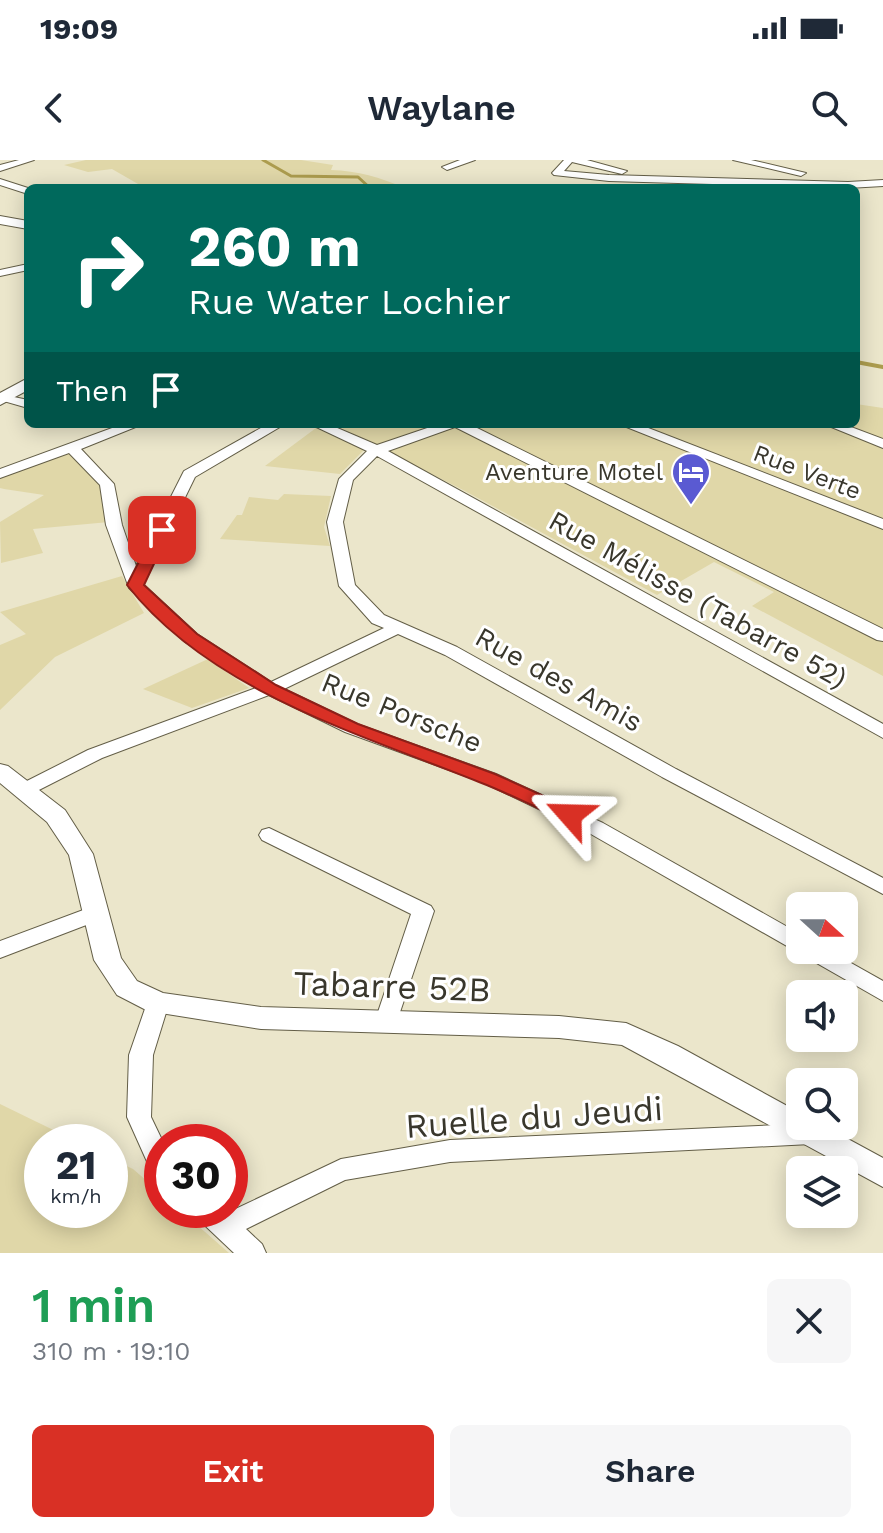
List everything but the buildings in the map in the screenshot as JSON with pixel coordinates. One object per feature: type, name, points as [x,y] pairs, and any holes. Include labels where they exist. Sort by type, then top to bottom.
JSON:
[{"type":"street","points":[[0,168],[29,160]]},
{"type":"street","points":[[447,167],[470,160]]},
{"type":"street","points":[[644,177],[572,160],[557,173],[592,177],[830,184]]},
{"type":"street","points":[[738,160],[784,171],[883,183]]},
{"type":"street","points":[[0,182],[24,190]]},
{"type":"street","points":[[860,185],[883,183]]},
{"type":"street","points":[[0,220],[24,224]]},
{"type":"street","points":[[0,273],[24,268]]},
{"type":"street","points":[[2,398],[24,385]]},
{"type":"street","points":[[2,398],[24,403]]},
{"type":"street","points":[[111,428],[118,430]]},
{"type":"street","points":[[0,474],[124,428]]},
{"type":"street","points":[[135,585],[189,474],[271,428]]},
{"type":"street","name":"Rue Mélisse (Tabarre 52)","points":[[326,428],[376,450],[883,732]]},
{"type":"street","points":[[376,450],[440,428]]},
{"type":"street","points":[[467,428],[883,636]]},
{"type":"street","name":"Rue Verte","points":[[636,428],[883,524]]},
{"type":"street","points":[[841,428],[883,444]]},
{"type":"street","name":"Rue Porsche","points":[[72,448],[107,484],[114,525],[135,585],[191,638],[270,689],[351,728],[489,778],[596,828],[786,936]]},
{"type":"street","name":"Rue des Amis","points":[[376,450],[346,479],[335,522],[347,586],[378,619],[451,651],[669,773],[883,887]]},
{"type":"street","points":[[24,790],[95,754],[270,689],[397,628]]},
{"type":"street","name":"Tabarre 52B","points":[[0,771],[56,816],[81,854],[108,960],[127,988],[158,1003],[261,1018],[559,1027],[626,1034],[786,1119]]},
{"type":"street","points":[[269,835],[423,911],[387,1021]]},
{"type":"street","points":[[0,950],[94,914]]},
{"type":"street","points":[[834,964],[883,992]]},
{"type":"street","points":[[144,1128],[139,1117],[141,1055],[158,1003]]},
{"type":"street","name":"Ruelle du Jeudi","points":[[248,1205],[341,1170],[450,1151],[786,1135]]},
{"type":"street","name":"Tabarre 52B","points":[[824,1140],[883,1174]]},
{"type":"street","points":[[226,1228],[253,1253]]},
{"type":"shaded area","points":[[86,160],[301,160],[333,165],[331,170],[369,175],[394,184],[138,184],[112,169],[88,172],[64,165]]},
{"type":"shaded area","points":[[860,405],[883,408],[883,676],[752,606],[774,592],[714,562],[657,595],[341,428],[860,428]]},
{"type":"shaded area","points":[[316,428],[364,450],[340,474],[265,466]]},
{"type":"shaded area","points":[[71,452],[101,484],[109,522],[33,529],[43,553],[1,563],[0,522],[44,495],[0,488],[0,477]]},
{"type":"shaded area","points":[[284,494],[331,496],[324,527],[330,546],[220,539],[237,515],[242,515],[249,497],[278,500]]},
{"type":"shaded area","points":[[122,576],[144,613],[55,657],[0,710],[0,645],[26,634],[0,612]]},
{"type":"shaded area","points":[[208,659],[249,688],[192,708],[143,689]]},
{"type":"shaded area","points":[[0,1104],[41,1124],[24,1124],[24,1228],[128,1228],[128,1167],[144,1178],[144,1228],[201,1228],[229,1253],[0,1253]]},
{"type":"waterway","points":[[263,160],[291,176],[358,177],[366,184]]},
{"type":"waterway","points":[[860,363],[883,367]]},
{"type":"place","name":"Aventure Motel","points":[[691,506]]},
{"type":"route","points":[[162,530],[135,585],[191,638],[270,689],[351,728],[489,778],[570,815]]}]
